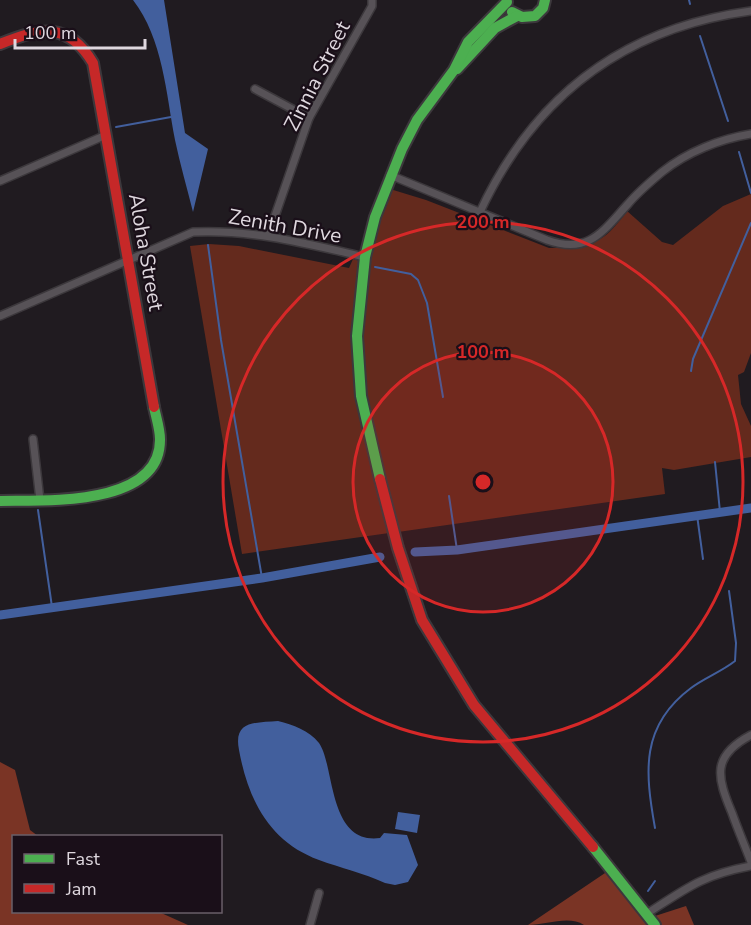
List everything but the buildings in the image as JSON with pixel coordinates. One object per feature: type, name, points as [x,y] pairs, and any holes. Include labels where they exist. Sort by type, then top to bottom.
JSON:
[{"type":"street","name":"Zinnia Street","points":[[268,236],[309,118],[372,6],[372,0]]},
{"type":"street","points":[[545,0],[543,8],[536,16],[517,16],[493,29],[460,68],[454,70],[417,120],[390,174],[375,217],[365,257],[357,336],[361,396],[398,549],[422,620],[474,705],[648,913],[655,925]]},
{"type":"street","points":[[454,70],[454,64],[472,38],[507,1],[517,16]]},
{"type":"street","points":[[479,214],[509,157],[532,125],[596,67],[667,30],[716,16],[751,11]]},
{"type":"street","name":"Aloha Street","points":[[0,44],[30,32],[46,30],[60,32],[79,44],[90,57],[96,73],[158,427],[159,447],[150,470],[142,479],[126,488],[40,500]]},
{"type":"street","points":[[255,88],[309,118]]},
{"type":"street","points":[[390,174],[479,214],[553,243],[574,244],[589,241],[604,232],[636,195],[682,158],[721,142],[751,134]]},
{"type":"street","points":[[0,181],[106,135]]},
{"type":"street","name":"Zenith Drive","points":[[0,316],[193,231],[223,230],[268,236],[365,257]]},
{"type":"street","points":[[0,501],[40,500],[33,440]]},
{"type":"street","points":[[648,913],[699,880],[718,872],[751,864],[719,778],[726,753],[737,742],[751,735]]},
{"type":"street","points":[[310,925],[319,893]]},
{"type":"shaded area","points":[[390,189],[426,200],[549,248],[575,247],[594,242],[610,231],[627,211],[662,242],[673,245],[723,206],[751,194],[751,353],[744,372],[738,375],[741,404],[751,426],[751,457],[674,470],[662,468],[665,494],[398,532],[369,414],[362,345],[369,265]]},
{"type":"shaded area","points":[[209,244],[239,246],[349,268],[353,259],[360,261],[354,334],[355,367],[364,431],[389,533],[242,554],[190,246]]},
{"type":"shaded area","points":[[0,762],[15,770],[30,830],[37,835],[12,835],[12,913],[161,913],[188,925],[0,925]]},
{"type":"shaded area","points":[[608,871],[649,925],[584,925],[564,921],[528,925]]},
{"type":"shaded area","points":[[686,906],[694,925],[660,925],[655,916]]},
{"type":"water","points":[[133,0],[164,0],[185,133],[208,149],[193,212],[177,149],[157,49],[143,15]]},
{"type":"water","points":[[278,721],[306,731],[319,743],[336,802],[342,817],[351,829],[363,837],[380,838],[384,833],[407,835],[418,865],[408,882],[395,885],[385,883],[319,860],[287,842],[274,830],[255,802],[248,785],[238,740],[239,733],[248,725]]},
{"type":"water","points":[[398,812],[420,815],[417,833],[395,829]]},
{"type":"waterway","points":[[689,0],[690,4]]},
{"type":"waterway","points":[[700,36],[728,121]]},
{"type":"waterway","points":[[116,127],[171,117]]},
{"type":"waterway","points":[[739,152],[751,193]]},
{"type":"waterway","points":[[691,371],[693,359],[751,223]]},
{"type":"waterway","points":[[208,245],[221,340],[262,578]]},
{"type":"waterway","points":[[375,267],[411,274],[418,280],[427,303],[443,397]]},
{"type":"waterway","points":[[715,462],[720,512]]},
{"type":"waterway","points":[[449,496],[457,550]]},
{"type":"waterway","points":[[415,552],[457,550],[751,508]]},
{"type":"waterway","points":[[38,510],[52,607]]},
{"type":"waterway","points":[[697,515],[703,559]]},
{"type":"waterway","points":[[0,615],[262,578],[380,557]]},
{"type":"waterway","points":[[655,828],[649,788],[650,751],[655,734],[662,718],[674,703],[696,684],[735,661],[736,643],[729,591]]},
{"type":"waterway","points":[[648,891],[655,881]]},
{"type":"traffic: fast","points":[[512,12],[522,17],[535,16],[543,8],[545,0]]},
{"type":"traffic: fast","points":[[380,479],[361,396],[357,336],[365,257],[375,217],[402,149],[417,120],[454,70],[468,42],[507,2]]},
{"type":"traffic: fast","points":[[457,69],[495,28],[517,16]]},
{"type":"traffic: fast","points":[[0,501],[71,499],[97,495],[122,488],[142,477],[155,461],[160,439],[154,407]]},
{"type":"traffic: fast","points":[[593,847],[655,925]]},
{"type":"traffic: jam","points":[[0,44],[40,32],[63,34],[74,40],[93,63],[154,407]]},
{"type":"traffic: jam","points":[[380,479],[398,548],[422,620],[474,705],[593,847]]}]
